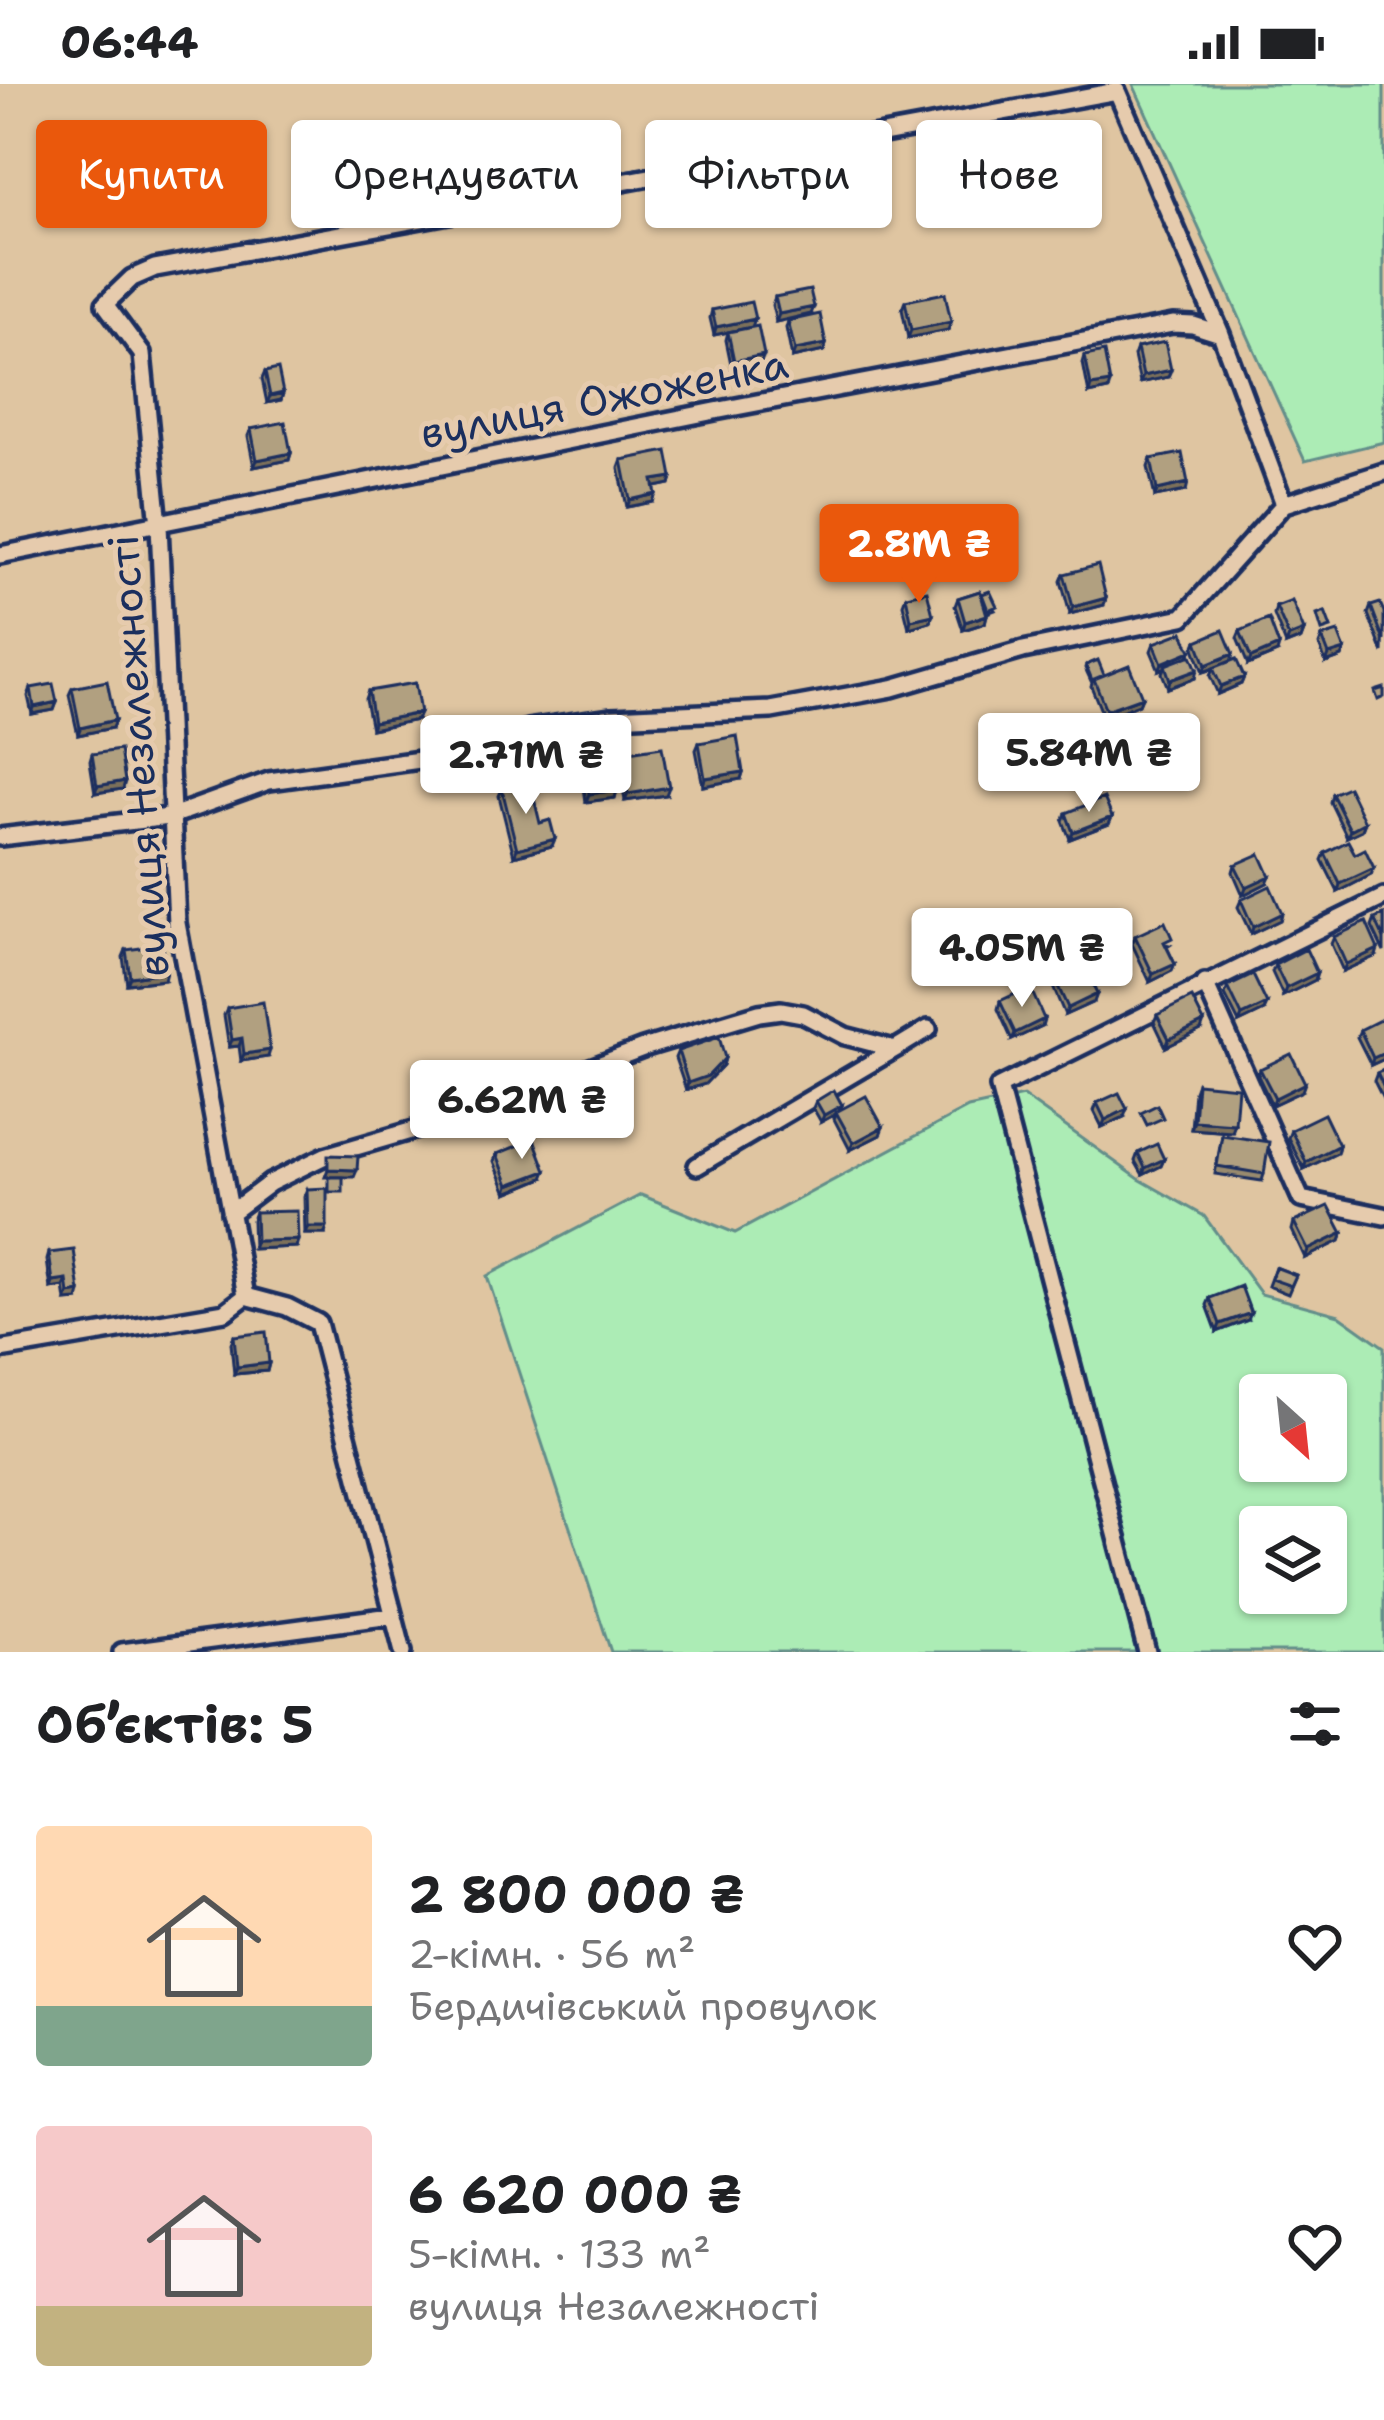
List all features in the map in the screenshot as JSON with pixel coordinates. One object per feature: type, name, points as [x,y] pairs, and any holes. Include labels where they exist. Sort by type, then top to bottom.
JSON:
[{"type":"street","name":"вулиця Незалежності","points":[[246,1296],[177,923],[160,525],[142,354],[105,304],[132,278],[155,268],[1117,91],[1221,334]]},
{"type":"street","name":"вулиця Ожоженка","points":[[0,555],[1173,324],[1221,334]]},
{"type":"street","points":[[1221,334],[1284,504]]},
{"type":"street","points":[[0,837],[170,817],[269,781],[427,759],[528,729],[612,717],[771,710],[892,688],[1023,650],[1183,617],[1284,504],[1384,472]]},
{"type":"street","points":[[1147,1652],[999,1087],[1384,897]]},
{"type":"street","points":[[1204,983],[1301,1199],[1384,1216]]},
{"type":"street","points":[[230,1213],[270,1183],[325,1156],[472,1113],[644,1048],[759,1013],[802,1014],[844,1036],[895,1048]]},
{"type":"street","points":[[697,1166],[928,1029]]},
{"type":"street","points":[[0,1350],[225,1312],[246,1296],[287,1307],[317,1323],[403,1652]]},
{"type":"street","points":[[122,1652],[392,1616]]},
{"type":"green space","points":[[1133,84],[1384,84],[1384,442],[1305,461]]},
{"type":"green space","points":[[1023,1096],[1139,1179],[1204,1216],[1261,1294],[1339,1315],[1384,1347],[1384,1652],[611,1652],[487,1276],[641,1195],[735,1233],[968,1108]]},
{"type":"building","points":[[810,290],[814,307],[779,314],[775,297]]},
{"type":"building","points":[[945,293],[951,322],[911,330],[905,301]]},
{"type":"building","points":[[751,302],[755,319],[716,327],[712,310]]},
{"type":"building","points":[[820,314],[826,344],[795,350],[788,321]]},
{"type":"building","points":[[758,326],[764,355],[734,361],[728,332]]},
{"type":"building","points":[[1165,342],[1171,370],[1143,376],[1137,348]]},
{"type":"building","points":[[1104,352],[1110,383],[1091,386],[1085,356]]},
{"type":"building","points":[[278,369],[283,393],[270,396],[265,372]]},
{"type":"building","points":[[285,422],[291,453],[257,460],[251,429]]},
{"type":"building","points":[[667,451],[672,477],[653,480],[656,494],[630,500],[622,460]]},
{"type":"building","points":[[1182,453],[1188,483],[1157,490],[1151,459]]},
{"type":"building","points":[[1098,565],[1106,598],[1073,607],[1064,574]]},
{"type":"building","points":[[927,591],[933,615],[911,620],[906,596]]},
{"type":"building","points":[[980,591],[987,615],[965,622],[958,598]]},
{"type":"building","points":[[990,591],[997,606],[988,610],[982,594]]},
{"type":"building","points":[[1292,601],[1304,631],[1289,637],[1276,607]]},
{"type":"building","points":[[1380,603],[1384,612],[1384,641],[1371,606]]},
{"type":"building","points":[[1325,612],[1331,628],[1322,631],[1317,615]]},
{"type":"building","points":[[1269,619],[1279,646],[1251,658],[1240,631]]},
{"type":"building","points":[[1223,630],[1233,654],[1206,665],[1197,641]]},
{"type":"building","points":[[1183,632],[1191,651],[1162,663],[1154,643]]},
{"type":"building","points":[[1338,632],[1345,650],[1329,655],[1322,637]]},
{"type":"building","points":[[1191,655],[1197,670],[1170,680],[1165,665]]},
{"type":"building","points":[[1236,659],[1244,677],[1221,686],[1213,668]]},
{"type":"building","points":[[1098,660],[1104,675],[1092,680],[1086,665]]},
{"type":"building","points":[[1129,665],[1142,697],[1106,710],[1094,679]]},
{"type":"building","points":[[107,681],[115,720],[80,728],[72,688]]},
{"type":"building","points":[[415,683],[420,713],[373,722],[368,691]]},
{"type":"building","points":[[53,684],[57,702],[34,707],[31,688]]},
{"type":"building","points":[[737,736],[743,772],[705,778],[699,743]]},
{"type":"building","points":[[662,747],[669,787],[628,794],[622,753]]},
{"type":"building","points":[[120,750],[125,781],[97,786],[92,754]]},
{"type":"building","points":[[551,751],[553,763],[536,766],[534,754]]},
{"type":"building","points":[[612,753],[617,790],[589,794],[583,758]]},
{"type":"building","points":[[577,756],[581,779],[569,781],[565,757]]},
{"type":"building","points":[[530,782],[540,823],[550,820],[555,839],[517,849],[502,789]]},
{"type":"building","points":[[1348,787],[1365,822],[1350,830],[1332,794]]},
{"type":"building","points":[[1104,798],[1112,817],[1073,832],[1066,813]]},
{"type":"building","points":[[1348,841],[1355,854],[1365,849],[1374,868],[1340,884],[1325,853]]},
{"type":"building","points":[[1260,854],[1270,876],[1246,887],[1235,865]]},
{"type":"building","points":[[1270,886],[1282,913],[1253,927],[1241,900]]},
{"type":"building","points":[[1384,915],[1384,939],[1375,919]]},
{"type":"building","points":[[1165,922],[1172,938],[1164,942],[1175,964],[1153,974],[1135,936]]},
{"type":"building","points":[[1366,922],[1378,949],[1346,964],[1334,937]]},
{"type":"building","points":[[1073,937],[1085,962],[1071,968],[1066,957],[1056,961],[1050,948]]},
{"type":"building","points":[[163,945],[166,972],[130,977],[126,950]]},
{"type":"building","points":[[1306,949],[1317,973],[1286,988],[1275,965]]},
{"type":"building","points":[[1084,966],[1097,994],[1068,1008],[1055,980]]},
{"type":"building","points":[[1253,975],[1267,1004],[1242,1016],[1228,987]]},
{"type":"building","points":[[1030,987],[1044,1019],[1015,1033],[1000,1001]]},
{"type":"building","points":[[1192,998],[1204,1022],[1169,1039],[1157,1015]]},
{"type":"building","points":[[263,1002],[270,1050],[244,1054],[242,1038],[232,1040],[227,1008]]},
{"type":"building","points":[[1384,1018],[1384,1053],[1373,1058],[1360,1030]]},
{"type":"building","points":[[719,1037],[725,1058],[708,1076],[688,1083],[678,1051]]},
{"type":"building","points":[[1291,1054],[1305,1083],[1275,1098],[1260,1069]]},
{"type":"building","points":[[1197,1083],[1238,1087],[1235,1124],[1194,1121]]},
{"type":"building","points":[[834,1090],[842,1105],[824,1115],[816,1101]]},
{"type":"building","points":[[1119,1093],[1127,1109],[1105,1120],[1097,1103]]},
{"type":"building","points":[[866,1096],[883,1127],[853,1143],[836,1112]]},
{"type":"building","points":[[1157,1105],[1163,1118],[1147,1125],[1141,1113]]},
{"type":"building","points":[[1324,1114],[1339,1145],[1306,1162],[1291,1130]]},
{"type":"building","points":[[1222,1135],[1269,1142],[1264,1174],[1217,1166]]},
{"type":"building","points":[[534,1139],[546,1171],[509,1185],[497,1154]]},
{"type":"building","points":[[1157,1144],[1164,1159],[1145,1168],[1138,1153]]},
{"type":"building","points":[[328,1155],[358,1156],[357,1170],[328,1169]]},
{"type":"building","points":[[329,1177],[343,1177],[343,1192],[329,1192]]},
{"type":"building","points":[[327,1188],[327,1227],[308,1227],[307,1189]]},
{"type":"building","points":[[1329,1206],[1343,1233],[1308,1250],[1294,1222]]},
{"type":"building","points":[[297,1211],[298,1240],[256,1241],[255,1212]]},
{"type":"building","points":[[74,1250],[80,1292],[69,1294],[67,1280],[53,1282],[49,1253]]},
{"type":"building","points":[[1275,1267],[1296,1275],[1291,1286],[1271,1279]]},
{"type":"building","points":[[1241,1286],[1251,1313],[1220,1324],[1210,1298]]},
{"type":"building","points":[[266,1332],[269,1363],[237,1367],[234,1336]]}]
